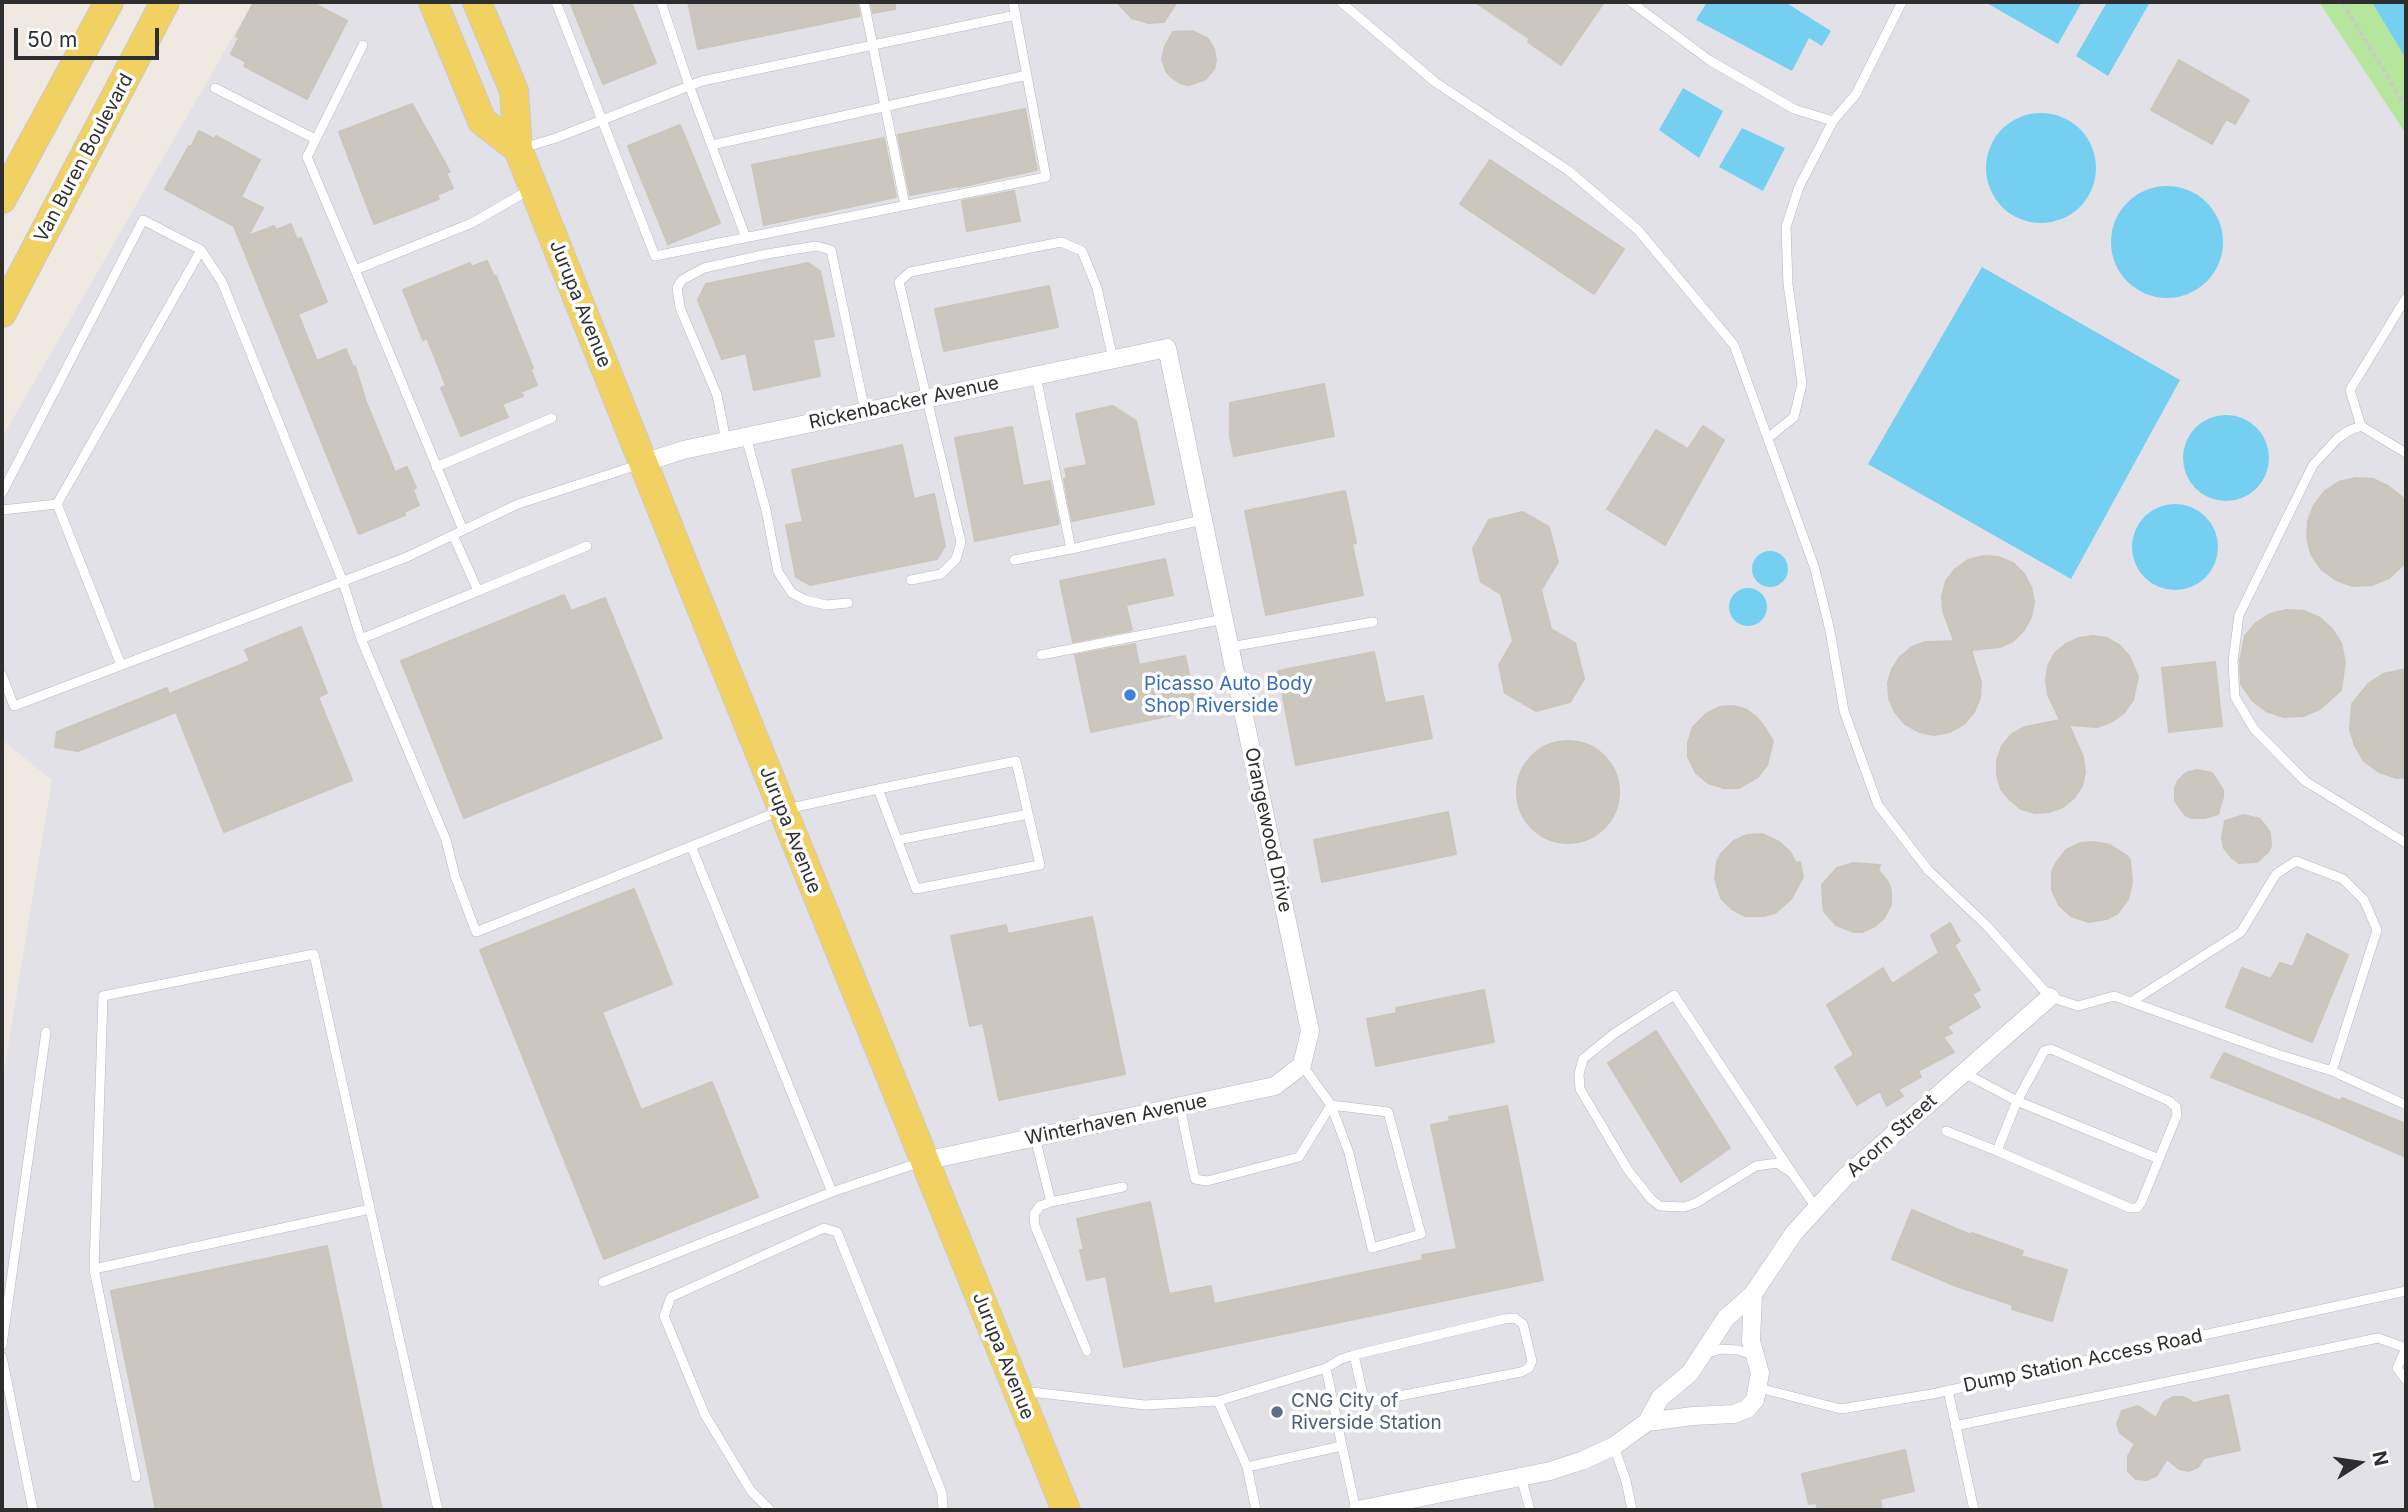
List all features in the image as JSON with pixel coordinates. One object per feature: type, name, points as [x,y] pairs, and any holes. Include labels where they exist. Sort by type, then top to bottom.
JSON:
[{"type":"main road","points":[[2,199],[109,2]]},
{"type":"main road","name":"Van Buren Boulevard","points":[[2,313],[165,2]]},
{"type":"main road","points":[[433,2],[482,121],[518,149]]},
{"type":"main road","name":"Jurupa Avenue","points":[[477,2],[514,92],[518,149],[1066,1510]]},
{"type":"street","name":"Rickenbacker Avenue","points":[[643,463],[683,450],[1167,348]]},
{"type":"street","name":"Orangewood Drive","points":[[1167,348],[1310,1031],[1302,1065]]},
{"type":"street","name":"Acorn Street","points":[[1357,1510],[1521,1477],[1584,1460],[1614,1446],[1647,1422],[1660,1398],[1690,1373],[1726,1318],[1753,1294],[1794,1233],[1846,1176],[2050,997]]},
{"type":"street","name":"Winterhaven Avenue","points":[[924,1161],[1275,1086],[1302,1065]]},
{"type":"street","points":[[1753,1294],[1751,1341],[1760,1373],[1759,1388]]},
{"type":"street","name":"Acorn Street","points":[[1647,1422],[1734,1414],[1747,1409],[1755,1400],[1759,1388]]},
{"type":"lane","points":[[556,2],[600,121],[655,256],[1046,177],[1013,2]]},
{"type":"lane","points":[[661,2],[746,238]]},
{"type":"lane","points":[[864,2],[905,205]]},
{"type":"lane","points":[[1340,2],[1435,82],[1569,171],[1638,230],[1734,345],[1815,569],[1830,631],[1844,711],[1878,805],[1928,870],[1987,926],[2050,997],[2078,1006],[2114,996],[2332,1071],[2406,1105]]},
{"type":"lane","points":[[1631,2],[1709,60],[1794,109],[1833,121]]},
{"type":"lane","points":[[1769,437],[1794,417],[1802,384],[1788,284],[1786,227],[1799,187],[1833,121],[1856,94],[1902,2]]},
{"type":"lane","points":[[518,149],[556,138],[702,81],[1016,15]]},
{"type":"lane","points":[[363,46],[307,157],[463,530]]},
{"type":"lane","points":[[712,145],[1027,75]]},
{"type":"lane","points":[[215,88],[315,139]]},
{"type":"lane","points":[[355,270],[471,223],[533,187]]},
{"type":"lane","points":[[2,493],[143,220],[201,250],[222,282],[343,582],[361,639],[446,840],[455,876],[476,932],[782,810],[878,789],[1016,761],[1040,865],[916,889],[878,789]]},
{"type":"lane","points":[[911,580],[941,574],[956,559],[961,542],[899,282],[910,272],[1062,242],[1082,251],[1097,288],[1113,359]]},
{"type":"lane","points":[[726,441],[717,395],[680,308],[677,288],[682,280],[704,268],[767,254],[816,246],[831,250],[865,411]]},
{"type":"lane","points":[[57,504],[201,250]]},
{"type":"lane","points":[[2406,298],[2350,390],[2361,426],[2406,453]]},
{"type":"lane","points":[[1036,376],[1071,548]]},
{"type":"lane","points":[[436,467],[552,418]]},
{"type":"lane","points":[[2361,426],[2337,439],[2313,465],[2239,615],[2233,661],[2235,697],[2254,729],[2305,780],[2406,843]]},
{"type":"lane","points":[[746,437],[766,510],[778,572],[792,593],[805,600],[826,605],[848,603]]},
{"type":"lane","points":[[2,675],[14,706],[407,557],[518,504],[643,463]]},
{"type":"lane","points":[[2,510],[57,504]]},
{"type":"lane","points":[[57,504],[121,665]]},
{"type":"lane","points":[[1014,560],[1203,520]]},
{"type":"lane","points":[[453,535],[478,591]]},
{"type":"lane","points":[[361,639],[587,547]]},
{"type":"lane","points":[[1041,655],[1224,619]]},
{"type":"lane","points":[[1230,647],[1373,622]]},
{"type":"lane","points":[[898,840],[1028,814]]},
{"type":"lane","points":[[691,846],[832,1192]]},
{"type":"lane","points":[[2131,1002],[2241,932],[2276,874],[2296,862],[2343,879],[2364,900],[2377,930],[2332,1071]]},
{"type":"lane","points":[[136,1477],[94,1269],[103,996],[314,954],[439,1510]]},
{"type":"lane","points":[[1792,1172],[1777,1163],[1756,1166],[1696,1203],[1684,1207],[1660,1206],[1628,1170],[1580,1089],[1578,1074],[1583,1059],[1615,1033],[1674,995],[1817,1209]]},
{"type":"lane","points":[[2,1345],[46,1032]]},
{"type":"lane","points":[[1947,1132],[2130,1208],[2137,1208],[2178,1115],[2176,1107],[2169,1101],[2051,1049],[2044,1051],[2040,1057],[2017,1101],[1997,1151]]},
{"type":"lane","points":[[1302,1065],[1331,1105],[1349,1153],[1372,1248],[1421,1234],[1388,1112],[1331,1105]]},
{"type":"lane","points":[[1964,1073],[2017,1101],[2159,1160]]},
{"type":"lane","points":[[1180,1106],[1195,1179],[1208,1181],[1299,1157],[1331,1105]]},
{"type":"lane","points":[[1035,1137],[1051,1202]]},
{"type":"lane","points":[[603,1282],[832,1192],[924,1161]]},
{"type":"lane","points":[[1087,1351],[1035,1226],[1034,1214],[1040,1206],[1051,1202],[1122,1187]]},
{"type":"lane","points":[[94,1269],[370,1209]]},
{"type":"lane","points":[[771,1510],[751,1491],[705,1415],[664,1316],[671,1297],[824,1228],[837,1232],[942,1493],[943,1510]]},
{"type":"lane","name":"Dump Station Access Road","points":[[1759,1388],[1840,1409],[1948,1390],[2406,1291]]},
{"type":"lane","points":[[1017,1390],[1146,1405],[1218,1401],[1326,1368],[1354,1355],[1515,1318],[1523,1324],[1532,1361],[1529,1368],[1521,1372],[1369,1402],[1364,1399],[1354,1355]]},
{"type":"lane","points":[[1955,1426],[2378,1339],[2406,1349],[2397,1368],[2406,1380]]},
{"type":"lane","points":[[1703,1354],[1721,1349],[1754,1355]]},
{"type":"lane","points":[[2,1357],[33,1510]]},
{"type":"lane","points":[[1326,1368],[1357,1510]]},
{"type":"lane","points":[[1948,1390],[1974,1510]]},
{"type":"lane","points":[[1218,1401],[1247,1467],[1256,1510]]},
{"type":"lane","points":[[1247,1467],[1342,1446]]},
{"type":"lane","points":[[1614,1446],[1632,1510]]},
{"type":"lane","points":[[1521,1477],[1530,1510]]},
{"type":"path","points":[[2342,2],[2406,107]]},
{"type":"shaded area","points":[[253,2],[2319,2],[2406,134],[2406,1510],[2,1510],[2,1083],[52,780],[2,740],[2,438]]},
{"type":"green space","points":[[2319,2],[2406,2],[2406,134]]},
{"type":"water","points":[[1707,2],[1785,2],[1831,31],[1822,46],[1809,38],[1792,71],[1696,20]]},
{"type":"water","points":[[1985,2],[2082,2],[2058,44]]},
{"type":"water","points":[[2107,2],[2150,2],[2108,76],[2076,56]]},
{"type":"water","points":[[2372,2],[2406,2],[2406,59]]},
{"type":"water","points":[[1683,88],[1723,111],[1699,158],[1659,130]]},
{"type":"water","points":[[2041,113],[2062,117],[2080,129],[2092,147],[2096,168],[2092,189],[2080,207],[2062,219],[2041,223],[2020,219],[2002,207],[1990,189],[1986,168],[1990,147],[2002,129],[2020,117]]},
{"type":"water","points":[[1742,128],[1785,148],[1763,191],[1719,167]]},
{"type":"water","points":[[2167,186],[2188,190],[2206,203],[2219,221],[2223,242],[2219,263],[2206,281],[2188,294],[2167,298],[2146,294],[2128,281],[2115,263],[2111,242],[2115,221],[2128,203],[2146,190]]},
{"type":"water","points":[[1982,267],[2180,380],[2071,579],[1868,464]]},
{"type":"water","points":[[2226,415],[2250,422],[2262,434],[2269,458],[2262,482],[2250,494],[2226,501],[2202,494],[2190,482],[2183,458],[2190,434],[2202,422]]},
{"type":"water","points":[[2175,504],[2199,511],[2211,523],[2218,547],[2211,571],[2199,583],[2175,590],[2151,583],[2139,571],[2132,547],[2139,523],[2151,511]]},
{"type":"water","points":[[1770,551],[1782,557],[1788,569],[1782,581],[1770,587],[1758,581],[1752,569],[1758,557]]},
{"type":"water","points":[[1748,588],[1761,594],[1767,607],[1761,620],[1748,626],[1735,620],[1729,607],[1735,594]]},
{"type":"building","points":[[254,2],[311,2],[347,21],[307,99],[244,66],[246,62],[231,54],[239,38],[236,36]]},
{"type":"building","points":[[570,2],[631,2],[656,63],[603,84]]},
{"type":"building","points":[[688,2],[857,2],[860,16],[698,49]]},
{"type":"building","points":[[871,2],[895,2],[895,9],[873,13]]},
{"type":"building","points":[[1117,2],[1177,2],[1164,22],[1149,23],[1132,18]]},
{"type":"building","points":[[1475,2],[1604,2],[1561,65],[1528,42],[1530,39]]},
{"type":"building","points":[[1192,31],[1208,39],[1214,49],[1216,61],[1214,69],[1206,79],[1189,85],[1171,77],[1162,59],[1165,46],[1173,32]]},
{"type":"building","points":[[2179,60],[2249,100],[2235,124],[2226,119],[2212,144],[2151,110]]},
{"type":"building","points":[[412,104],[450,172],[446,173],[453,188],[437,195],[439,199],[374,224],[339,132]]},
{"type":"building","points":[[1025,109],[1037,170],[910,195],[898,135]]},
{"type":"building","points":[[680,125],[720,223],[668,244],[628,146]]},
{"type":"building","points":[[199,131],[214,139],[216,136],[260,160],[241,197],[263,208],[248,236],[274,226],[276,230],[291,224],[297,240],[301,238],[327,302],[298,314],[317,361],[346,349],[395,472],[407,467],[416,488],[413,490],[419,505],[404,512],[405,515],[359,534],[234,226],[165,189]]},
{"type":"building","points":[[884,138],[896,197],[764,225],[752,165]]},
{"type":"building","points":[[1490,160],[1624,249],[1594,294],[1460,204]]},
{"type":"building","points":[[1014,191],[1020,221],[967,231],[962,201]]},
{"type":"building","points":[[487,261],[494,277],[496,276],[533,368],[531,370],[537,385],[521,392],[523,396],[502,404],[508,417],[461,436],[441,388],[446,386],[427,338],[423,340],[403,290],[470,263],[471,267]]},
{"type":"building","points":[[808,263],[820,271],[834,336],[813,340],[820,376],[754,390],[746,353],[722,359],[698,300],[706,284]]},
{"type":"building","points":[[1049,286],[1058,327],[944,351],[935,309]]},
{"type":"building","points":[[1324,384],[1334,436],[1234,456],[1230,436],[1230,403]]},
{"type":"building","points":[[1113,406],[1136,421],[1154,504],[1072,521],[1064,479],[1067,478],[1065,469],[1087,465],[1076,414]]},
{"type":"building","points":[[1703,426],[1724,440],[1665,545],[1607,509],[1656,430],[1688,449]]},
{"type":"building","points":[[1012,427],[1023,486],[1050,481],[1059,524],[975,541],[955,438]]},
{"type":"building","points":[[902,445],[914,499],[934,494],[945,546],[937,559],[810,585],[796,577],[786,525],[803,522],[792,470]]},
{"type":"building","points":[[2356,478],[2373,479],[2388,486],[2402,497],[2406,505],[2406,559],[2389,578],[2372,585],[2353,586],[2336,580],[2321,569],[2311,554],[2307,538],[2308,521],[2314,505],[2325,491],[2339,482]]},
{"type":"building","points":[[1345,491],[1356,543],[1352,544],[1363,595],[1266,615],[1245,511]]},
{"type":"building","points":[[1523,512],[1549,527],[1558,562],[1541,590],[1551,629],[1575,643],[1584,679],[1570,702],[1536,711],[1505,693],[1499,665],[1513,641],[1501,594],[1481,582],[1473,549],[1489,520]]},
{"type":"building","points":[[1983,556],[1998,557],[2013,563],[2024,574],[2031,587],[2034,602],[2031,617],[2024,630],[2013,641],[2000,647],[1971,650],[1981,682],[1980,698],[1974,712],[1964,724],[1950,732],[1934,735],[1919,732],[1905,724],[1889,699],[1888,683],[1892,669],[1900,657],[1912,647],[1926,642],[1954,641],[1943,611],[1942,596],[1946,581],[1955,569],[1968,560]]},
{"type":"building","points":[[1165,559],[1173,595],[1126,605],[1132,630],[1073,642],[1060,581]]},
{"type":"building","points":[[564,595],[571,611],[605,598],[662,738],[464,818],[401,661]]},
{"type":"building","points":[[2287,610],[2304,611],[2320,618],[2332,629],[2341,643],[2345,662],[2341,690],[2320,709],[2303,716],[2284,717],[2266,711],[2252,700],[2241,684],[2240,661],[2245,636],[2256,623],[2270,614]]},
{"type":"building","points":[[301,627],[327,693],[318,697],[352,780],[224,832],[176,712],[78,751],[55,747],[57,732],[167,688],[169,694],[250,661],[245,650]]},
{"type":"building","points":[[2093,636],[2107,638],[2119,645],[2129,656],[2138,677],[2133,700],[2124,713],[2111,722],[2097,727],[2069,725],[2083,757],[2085,772],[2082,786],[2074,798],[2063,807],[2049,812],[2035,813],[2021,809],[2001,789],[1997,760],[2002,746],[2012,734],[2025,727],[2060,720],[2048,695],[2048,666],[2055,653],[2066,644]]},
{"type":"building","points":[[1135,644],[1139,665],[1185,656],[1197,710],[1091,732],[1075,655]]},
{"type":"building","points":[[1374,652],[1385,703],[1423,696],[1432,738],[1296,765],[1278,671]]},
{"type":"building","points":[[2215,662],[2222,726],[2169,732],[2162,668]]},
{"type":"building","points":[[2406,669],[2406,777],[2397,778],[2379,772],[2364,761],[2350,730],[2352,704],[2368,684],[2383,674]]},
{"type":"building","points":[[1734,706],[1747,710],[1756,717],[1773,741],[1767,765],[1758,777],[1739,788],[1724,788],[1708,783],[1696,773],[1688,757],[1688,743],[1693,727],[1706,714],[1720,707]]},
{"type":"building","points":[[1568,741],[1588,745],[1604,756],[1615,772],[1619,792],[1615,812],[1604,828],[1588,839],[1568,843],[1548,839],[1532,828],[1521,812],[1517,792],[1521,772],[1532,756],[1548,745]]},
{"type":"building","points":[[2197,770],[2212,773],[2223,790],[2218,814],[2192,818],[2185,815],[2175,801],[2178,781],[2186,773]]},
{"type":"building","points":[[1448,812],[1456,854],[1322,882],[1314,840]]},
{"type":"building","points":[[2244,815],[2260,819],[2270,832],[2271,846],[2257,862],[2239,863],[2224,848],[2222,838],[2225,821]]},
{"type":"building","points":[[1762,834],[1779,842],[1790,852],[1796,863],[1800,862],[1803,877],[1791,899],[1775,913],[1745,916],[1732,909],[1721,898],[1715,879],[1717,862],[1734,841],[1747,835]]},
{"type":"building","points":[[2081,843],[2110,845],[2127,856],[2130,860],[2132,883],[2128,899],[2118,913],[2106,919],[2089,922],[2071,916],[2059,905],[2052,890],[2052,872],[2066,850]]},
{"type":"building","points":[[1854,863],[1880,865],[1878,870],[1888,882],[1891,891],[1891,905],[1884,918],[1862,932],[1836,925],[1824,911],[1823,904],[1822,885],[1837,868]]},
{"type":"building","points":[[634,889],[672,984],[602,1012],[641,1110],[712,1082],[758,1197],[604,1259],[480,950]]},
{"type":"building","points":[[1092,917],[1125,1074],[999,1100],[983,1023],[970,1026],[951,936],[1006,925],[1008,934]]},
{"type":"building","points":[[1950,923],[1960,941],[1954,945],[1980,990],[1972,994],[1980,1007],[1947,1027],[1952,1033],[1943,1037],[1954,1052],[1918,1071],[1921,1077],[1898,1090],[1903,1096],[1887,1106],[1880,1091],[1857,1105],[1835,1067],[1854,1055],[1827,1005],[1883,968],[1892,984],[1939,953],[1931,935]]},
{"type":"building","points":[[2307,934],[2348,955],[2312,1042],[2226,1007],[2242,968],[2271,979],[2280,963],[2293,967]]},
{"type":"building","points":[[1484,990],[1494,1042],[1376,1066],[1367,1019],[1397,1013],[1396,1008]]},
{"type":"building","points":[[1656,1031],[1730,1148],[1681,1182],[1608,1063]]},
{"type":"building","points":[[2224,1053],[2340,1101],[2342,1098],[2406,1124],[2406,1157],[2211,1077]]},
{"type":"building","points":[[1507,1106],[1543,1280],[1124,1367],[1106,1276],[1087,1280],[1077,1219],[1150,1202],[1169,1294],[1211,1286],[1214,1304],[1423,1260],[1422,1255],[1457,1249],[1431,1125],[1450,1121],[1449,1117]]},
{"type":"building","points":[[1912,1210],[1971,1235],[1972,1233],[2023,1251],[2021,1256],[2067,1270],[2052,1321],[2012,1309],[2013,1305],[1956,1286],[1892,1259]]},
{"type":"building","points":[[327,1246],[382,1510],[156,1510],[111,1291]]},
{"type":"building","points":[[2228,1395],[2240,1450],[2204,1458],[2198,1467],[2189,1471],[2179,1469],[2167,1459],[2157,1475],[2147,1480],[2136,1479],[2128,1471],[2128,1456],[2135,1444],[2120,1433],[2117,1424],[2122,1411],[2138,1406],[2156,1418],[2164,1402],[2173,1397],[2184,1397],[2194,1403]]},
{"type":"building","points":[[1905,1450],[1914,1491],[1880,1499],[1882,1510],[1818,1510],[1816,1503],[1809,1504],[1802,1474]]},
{"type":"place","name":"Picasso Auto Body Shop Riverside","points":[[1130,695]]},
{"type":"place","name":"CNG City of Riverside Station","points":[[1277,1412]]}]
